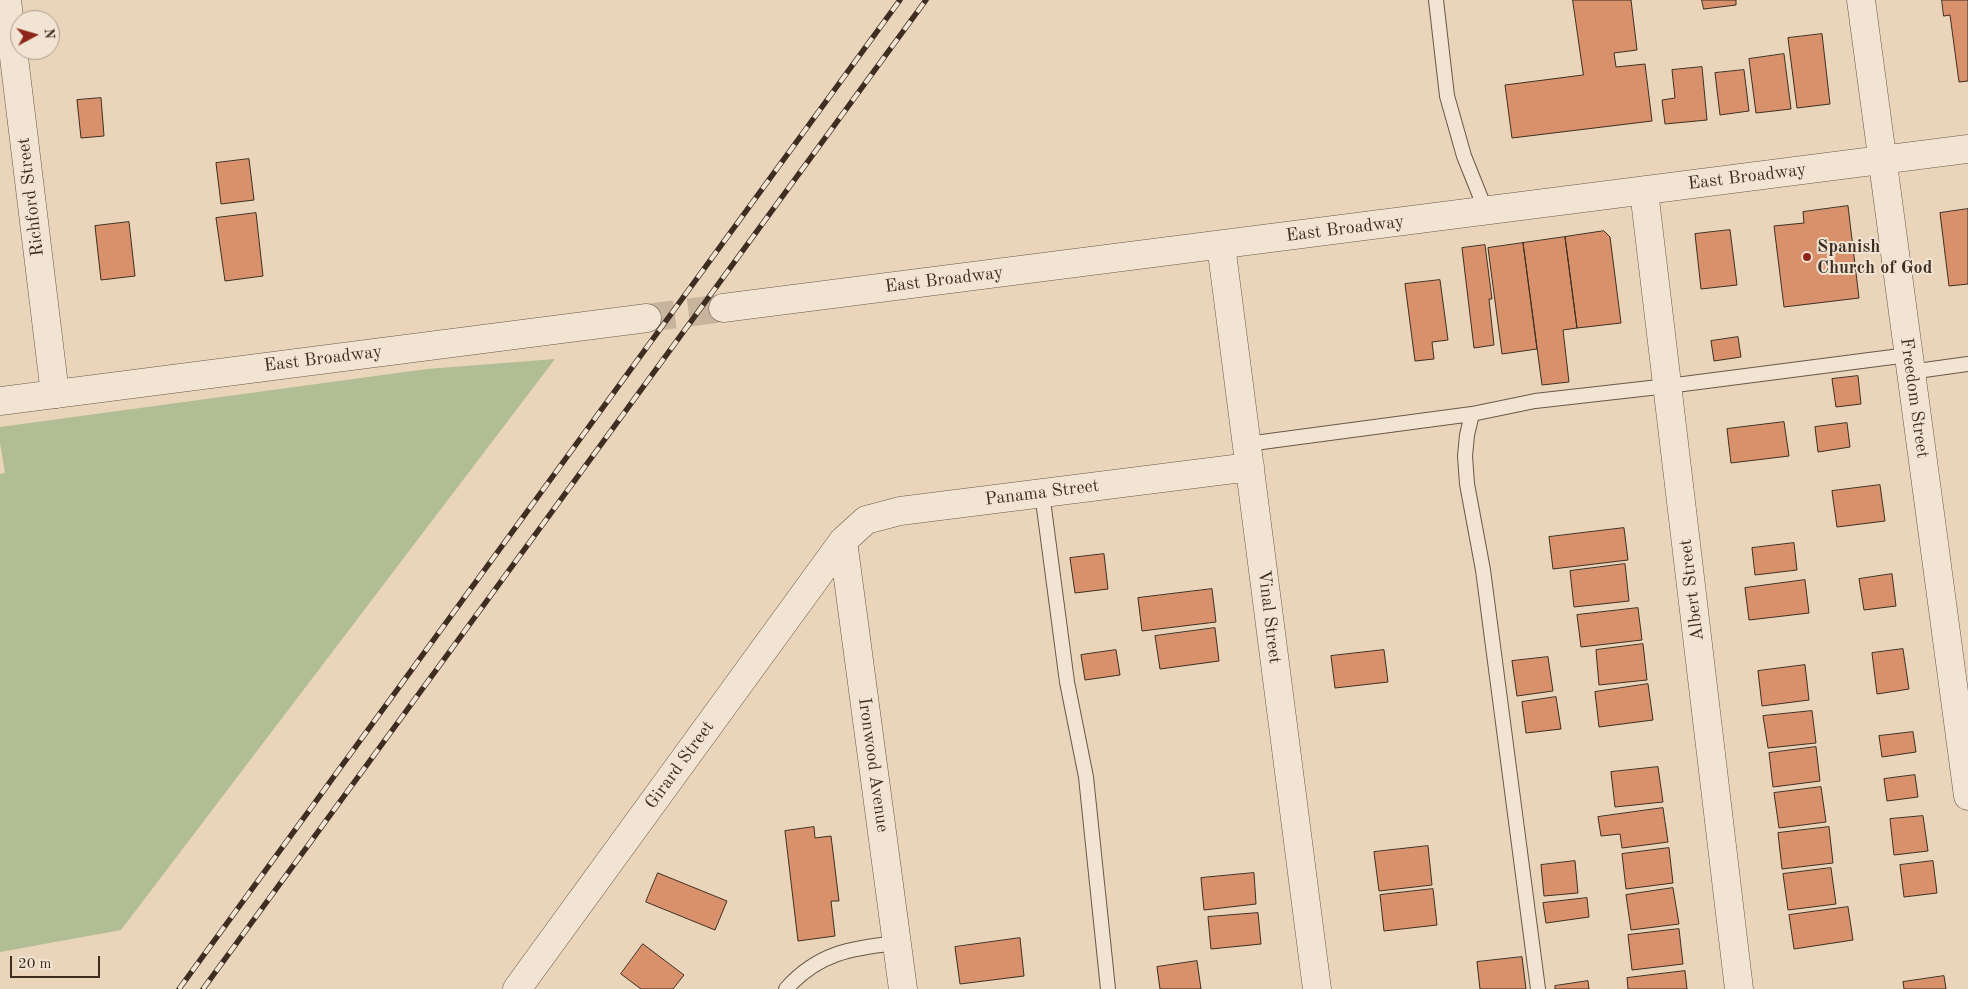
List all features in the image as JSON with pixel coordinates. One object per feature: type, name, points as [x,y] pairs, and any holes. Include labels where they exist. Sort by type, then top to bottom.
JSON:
[{"type":"street","name":"Richford Street","points":[[7,0],[55,394]]},
{"type":"street","name":"Freedom Street","points":[[1861,0],[1968,796]]},
{"type":"street","name":"East Broadway","points":[[723,308],[1968,149]]},
{"type":"street","name":"Albert Street","points":[[1644,191],[1739,989]]},
{"type":"street","name":"Vinal Street","points":[[1221,244],[1317,989]]},
{"type":"street","name":"East Broadway","points":[[0,400],[647,318]]},
{"type":"street","name":"Panama Street","points":[[843,541],[866,520],[900,511],[1042,493],[1249,456]]},
{"type":"street","name":"Ironwood Avenue","points":[[843,541],[903,989]]},
{"type":"street","name":"Girard Street","points":[[517,989],[843,541]]},
{"type":"lane","points":[[1436,0],[1447,96],[1464,156],[1486,211]]},
{"type":"lane","points":[[1249,456],[1535,401],[1909,363],[1968,364]]},
{"type":"lane","points":[[1472,414],[1466,442],[1467,484],[1483,570],[1538,989]]},
{"type":"lane","points":[[1042,493],[1067,682],[1086,777],[1108,989]]},
{"type":"lane","points":[[786,989],[796,978],[830,955],[852,948],[897,943]]},
{"type":"green space","points":[[555,359],[121,930],[0,952],[0,474],[5,473],[0,443],[0,427],[427,369]]},
{"type":"building","points":[[1573,0],[1631,0],[1637,50],[1614,53],[1616,67],[1645,64],[1652,121],[1512,138],[1505,85],[1583,75]]},
{"type":"building","points":[[1702,0],[1736,0],[1736,5],[1704,9]]},
{"type":"building","points":[[1942,0],[1968,0],[1968,81],[1959,82],[1950,15],[1944,16]]},
{"type":"building","points":[[1822,34],[1830,104],[1797,108],[1788,38]]},
{"type":"building","points":[[1784,54],[1791,109],[1756,113],[1749,59]]},
{"type":"building","points":[[1702,67],[1707,120],[1665,124],[1662,100],[1675,98],[1672,70]]},
{"type":"building","points":[[1744,70],[1749,111],[1720,115],[1715,73]]},
{"type":"building","points":[[101,98],[104,136],[81,138],[77,100]]},
{"type":"building","points":[[249,159],[254,200],[221,204],[216,163]]},
{"type":"building","points":[[1848,206],[1859,298],[1784,307],[1774,226],[1804,223],[1803,212]]},
{"type":"building","points":[[1968,209],[1968,284],[1949,286],[1940,213]]},
{"type":"building","points":[[256,213],[263,276],[225,281],[216,218]]},
{"type":"building","points":[[129,222],[135,276],[101,280],[95,226]]},
{"type":"building","points":[[1730,230],[1737,285],[1701,289],[1695,234]]},
{"type":"building","points":[[1604,231],[1610,237],[1621,323],[1577,328],[1565,237]]},
{"type":"building","points":[[1565,237],[1577,328],[1563,330],[1569,382],[1542,385],[1523,243]]},
{"type":"building","points":[[1523,243],[1537,349],[1502,354],[1488,248]]},
{"type":"building","points":[[1485,245],[1492,299],[1489,299],[1494,345],[1474,348],[1462,248]]},
{"type":"building","points":[[1440,280],[1448,340],[1432,342],[1434,359],[1415,361],[1405,284]]},
{"type":"building","points":[[1738,337],[1741,357],[1714,361],[1711,341]]},
{"type":"building","points":[[1858,376],[1861,404],[1836,407],[1832,379]]},
{"type":"building","points":[[1784,422],[1789,456],[1731,463],[1727,429]]},
{"type":"building","points":[[1847,423],[1850,447],[1818,452],[1815,427]]},
{"type":"building","points":[[1880,485],[1885,521],[1837,527],[1832,491]]},
{"type":"building","points":[[1624,528],[1628,560],[1553,569],[1549,537]]},
{"type":"building","points":[[1794,543],[1797,570],[1755,575],[1752,548]]},
{"type":"building","points":[[1104,554],[1108,589],[1075,593],[1070,558]]},
{"type":"building","points":[[1625,564],[1629,601],[1574,607],[1570,571]]},
{"type":"building","points":[[1892,574],[1896,606],[1864,610],[1859,579]]},
{"type":"building","points":[[1805,580],[1809,613],[1749,620],[1745,588]]},
{"type":"building","points":[[1212,589],[1216,622],[1142,631],[1138,598]]},
{"type":"building","points":[[1638,608],[1642,640],[1581,647],[1577,615]]},
{"type":"building","points":[[1215,628],[1219,661],[1160,669],[1155,636]]},
{"type":"building","points":[[1643,644],[1647,680],[1599,685],[1596,650]]},
{"type":"building","points":[[1903,649],[1909,689],[1877,694],[1872,653]]},
{"type":"building","points":[[1116,650],[1120,675],[1085,680],[1081,655]]},
{"type":"building","points":[[1384,650],[1388,682],[1335,688],[1331,656]]},
{"type":"building","points":[[1548,657],[1553,691],[1517,696],[1512,661]]},
{"type":"building","points":[[1805,665],[1809,700],[1762,706],[1758,671]]},
{"type":"building","points":[[1648,684],[1653,720],[1599,727],[1595,692]]},
{"type":"building","points":[[1556,697],[1561,729],[1526,733],[1522,702]]},
{"type":"building","points":[[1812,711],[1816,743],[1768,748],[1763,716]]},
{"type":"building","points":[[1913,732],[1916,752],[1882,757],[1879,736]]},
{"type":"building","points":[[1816,747],[1820,781],[1773,787],[1769,753]]},
{"type":"building","points":[[1658,767],[1663,802],[1615,807],[1611,772]]},
{"type":"building","points":[[1915,775],[1918,797],[1887,801],[1884,779]]},
{"type":"building","points":[[1821,787],[1826,822],[1779,828],[1774,793]]},
{"type":"building","points":[[1663,808],[1668,842],[1622,848],[1620,834],[1601,836],[1598,817]]},
{"type":"building","points":[[1923,816],[1928,851],[1894,855],[1890,819]]},
{"type":"building","points":[[814,827],[815,838],[831,836],[839,901],[831,901],[835,936],[798,941],[785,831]]},
{"type":"building","points":[[1829,827],[1833,863],[1782,869],[1778,833]]},
{"type":"building","points":[[1428,846],[1432,885],[1379,891],[1374,852]]},
{"type":"building","points":[[1669,848],[1673,883],[1626,889],[1622,854]]},
{"type":"building","points":[[1575,861],[1578,893],[1544,896],[1541,865]]},
{"type":"building","points":[[1933,861],[1937,893],[1904,897],[1900,865]]},
{"type":"building","points":[[1831,868],[1836,904],[1788,910],[1783,874]]},
{"type":"building","points":[[658,873],[727,901],[715,930],[646,902]]},
{"type":"building","points":[[1254,873],[1256,904],[1204,910],[1201,878]]},
{"type":"building","points":[[1673,888],[1679,924],[1631,930],[1626,895]]},
{"type":"building","points":[[1433,889],[1437,925],[1384,931],[1380,895]]},
{"type":"building","points":[[1587,898],[1589,917],[1546,923],[1543,903]]},
{"type":"building","points":[[1848,907],[1853,940],[1794,949],[1789,915]]},
{"type":"building","points":[[1258,913],[1261,944],[1211,949],[1208,917]]},
{"type":"building","points":[[1679,929],[1683,964],[1632,970],[1628,935]]},
{"type":"building","points":[[1020,938],[1024,976],[960,984],[955,947]]},
{"type":"building","points":[[643,944],[684,975],[673,989],[641,989],[621,974]]},
{"type":"building","points":[[1522,957],[1526,989],[1480,989],[1477,962]]},
{"type":"building","points":[[1197,961],[1201,989],[1160,989],[1157,967]]},
{"type":"building","points":[[1685,971],[1687,989],[1628,989],[1627,978]]},
{"type":"building","points":[[1944,976],[1946,989],[1904,989],[1903,982]]},
{"type":"building","points":[[1588,981],[1589,989],[1555,989],[1555,986]]},
{"type":"tunnel","points":[[647,318],[723,308]]},
{"type":"railway","points":[[179,989],[900,0]]},
{"type":"railway","points":[[203,989],[926,0]]},
{"type":"place","name":"Spanish Church of God","points":[[1807,257]]}]
